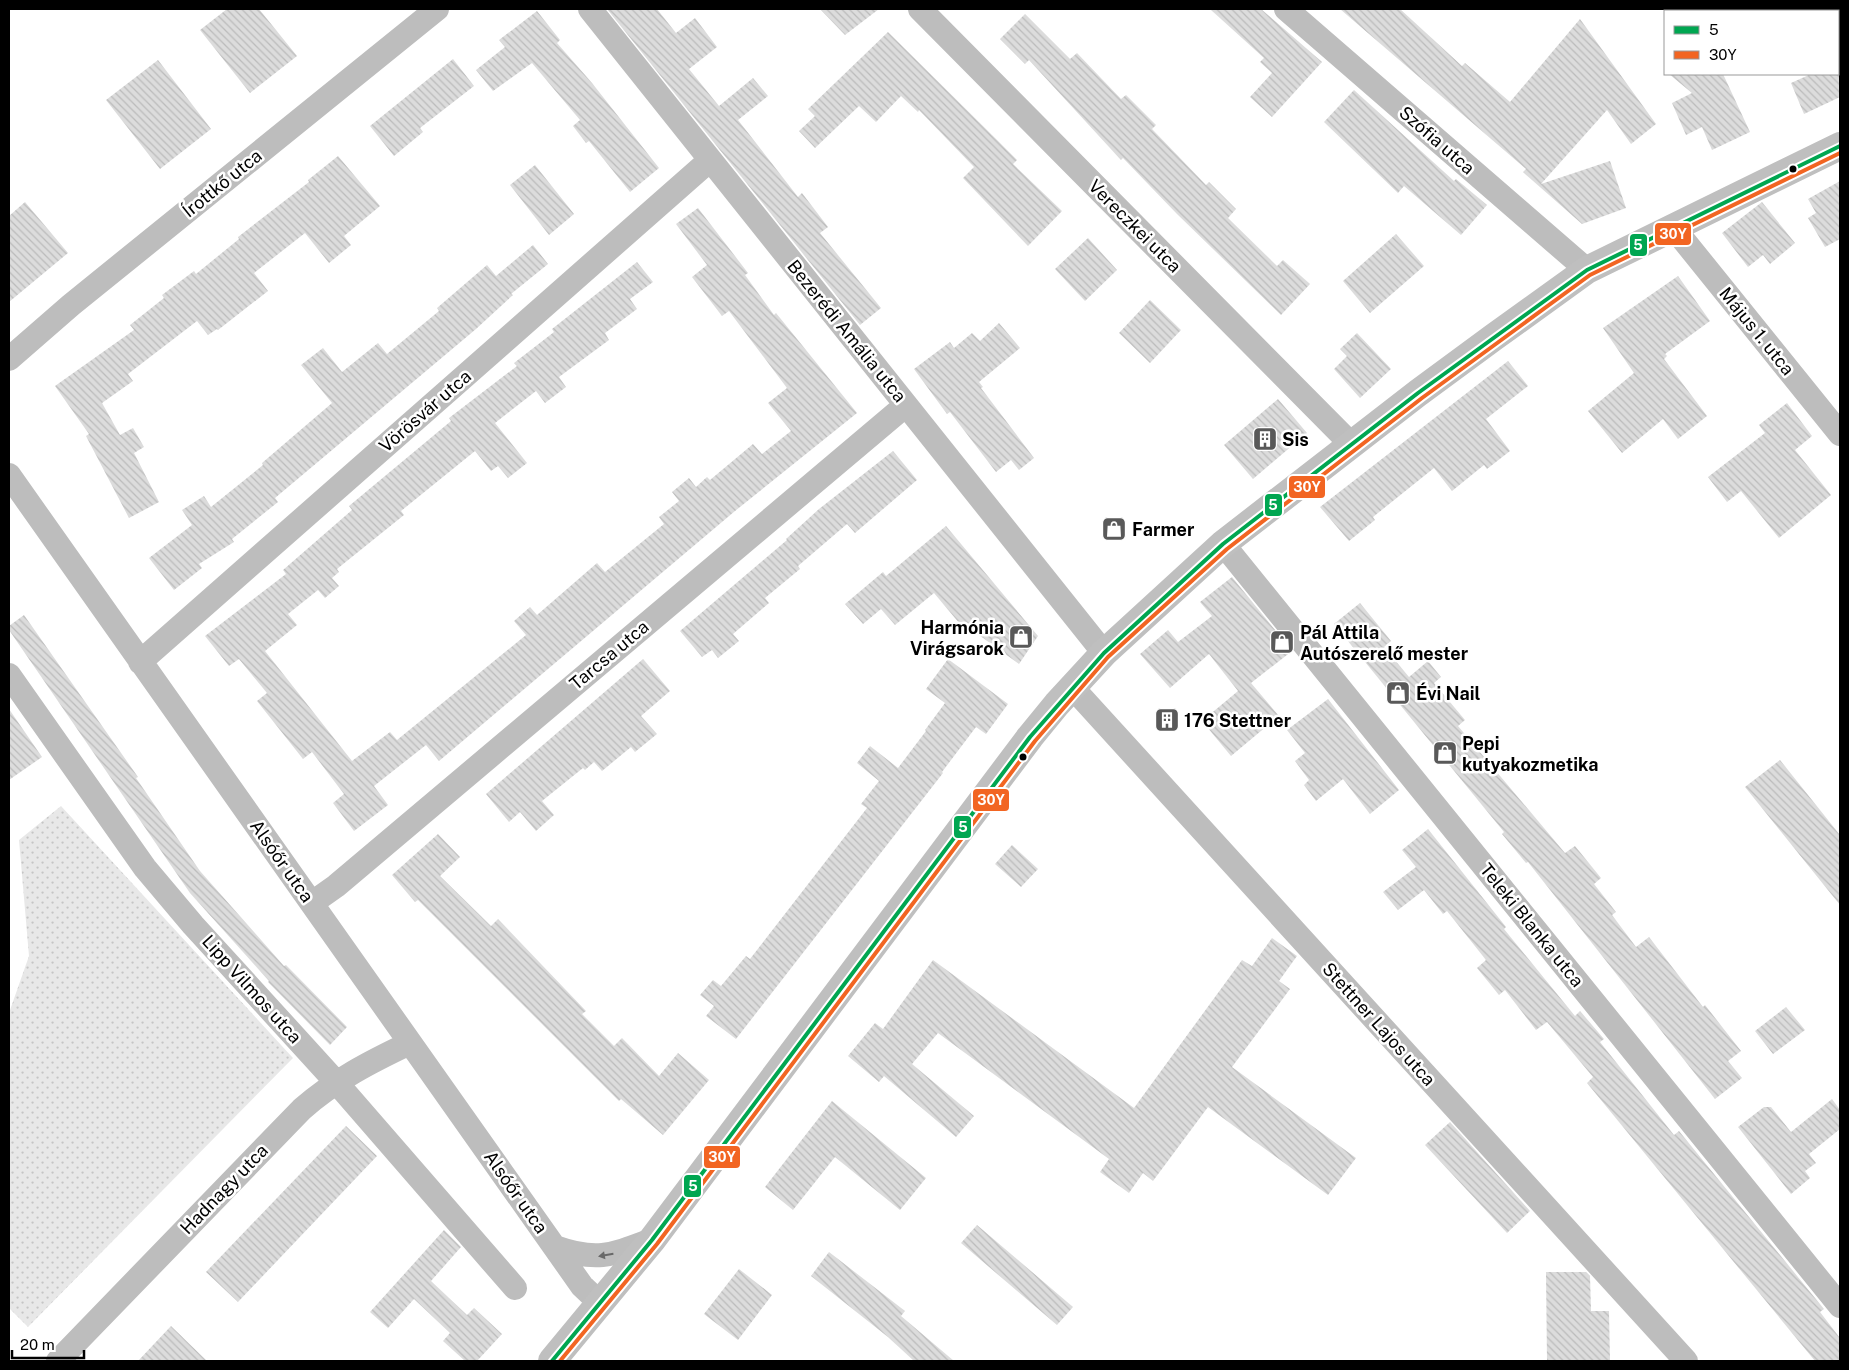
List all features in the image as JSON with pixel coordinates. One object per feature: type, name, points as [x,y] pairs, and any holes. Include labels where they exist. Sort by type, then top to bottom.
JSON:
[{"type":"main road","points":[[552,1361],[652,1240],[1030,737],[1072,687],[1104,653],[1223,544],[1418,393],[1587,270],[1840,146]]},
{"type":"street","name":"Írottkő utca","points":[[9,359],[71,305],[437,9]]},
{"type":"street","name":"Bezerédi Amália utca","points":[[590,9],[1104,653]]},
{"type":"street","name":"Vereczkei utca","points":[[920,9],[1351,444]]},
{"type":"street","name":"Szófia utca","points":[[1286,9],[1587,270]]},
{"type":"street","name":"Vörösvár utca","points":[[140,662],[710,160]]},
{"type":"street","name":"Május 1. utca","points":[[1673,228],[1840,434]]},
{"type":"street","name":"Tarcsa utca","points":[[312,903],[336,886],[906,405]]},
{"type":"street","name":"Alsóőr utca","points":[[9,475],[582,1286],[601,1304]]},
{"type":"street","name":"Teleki Blanka utca","points":[[1223,544],[1840,1306]]},
{"type":"street","name":"Lipp Vilmos utca","points":[[9,675],[145,868],[336,1082],[515,1288]]},
{"type":"street","name":"Stettner Lajos utca","points":[[1072,687],[1686,1361]]},
{"type":"street","name":"Hadnagy utca","points":[[58,1361],[302,1109],[336,1082],[363,1065],[410,1043]]},
{"type":"street","name":"Alsóőr utca","points":[[555,1247],[588,1257],[603,1256],[652,1240]]},
{"type":"shaded area","points":[[61,806],[293,1058],[28,1327],[9,1308],[9,1013],[29,956],[19,840]]},
{"type":"building","points":[[227,9],[259,9],[297,56],[250,93],[200,30]]},
{"type":"building","points":[[607,9],[657,9],[676,33],[695,18],[717,47],[689,69],[719,106],[753,78],[768,96],[738,120],[798,197],[802,193],[828,227],[820,233],[881,308],[860,325]]},
{"type":"building","points":[[820,9],[879,9],[845,35]]},
{"type":"building","points":[[1210,9],[1261,9],[1322,62],[1272,117],[1250,97],[1272,73],[1260,62],[1264,58]]},
{"type":"building","points":[[1340,9],[1400,9],[1462,66],[1465,63],[1510,102],[1580,19],[1656,124],[1631,144],[1607,110],[1541,184],[1610,161],[1626,208],[1582,224],[1523,172],[1526,169]]},
{"type":"building","points":[[537,11],[560,40],[557,43],[592,83],[659,168],[630,192],[589,141],[586,143],[573,126],[580,120],[532,63],[493,91],[476,70],[505,47],[499,40]]},
{"type":"building","points":[[1025,14],[1070,59],[1077,53],[1121,99],[1126,95],[1156,125],[1152,129],[1206,185],[1209,182],[1236,209],[1228,218],[1277,266],[1283,260],[1310,284],[1281,315],[1177,214],[1123,158],[1121,160],[1029,60],[1025,64],[1000,39]]},
{"type":"building","points":[[888,32],[1017,160],[1013,164],[1062,211],[1028,246],[963,178],[974,167],[919,110],[918,112],[901,96],[876,122],[859,106],[815,148],[799,131],[815,116],[808,109]]},
{"type":"building","points":[[453,59],[474,86],[420,128],[423,132],[394,156],[370,126]]},
{"type":"building","points":[[158,60],[211,129],[160,169],[106,100]]},
{"type":"building","points":[[1840,74],[1840,97],[1804,114],[1791,83],[1809,75]]},
{"type":"building","points":[[1670,75],[1723,75],[1750,132],[1712,150],[1702,127],[1686,135],[1672,103],[1692,93]]},
{"type":"building","points":[[1354,90],[1454,181],[1456,179],[1487,205],[1461,235],[1404,186],[1398,193],[1324,122]]},
{"type":"building","points":[[338,156],[380,206],[344,236],[351,245],[329,263],[305,233],[254,273],[268,291],[218,330],[208,335],[197,321],[128,374],[133,381],[102,403],[120,435],[133,428],[144,447],[134,453],[159,502],[129,518],[86,436],[89,434],[55,386],[134,330],[130,325],[164,298],[162,295],[194,271],[196,274],[239,239],[238,237],[309,182],[308,180]]},
{"type":"building","points":[[535,165],[574,214],[549,235],[510,185]]},
{"type":"building","points":[[1840,181],[1840,239],[1825,247],[1808,218],[1816,213],[1808,199]]},
{"type":"building","points":[[25,202],[68,253],[9,302],[9,216]]},
{"type":"building","points":[[1762,202],[1795,243],[1770,264],[1763,255],[1748,267],[1722,233]]},
{"type":"building","points":[[698,208],[748,273],[745,275],[774,315],[776,313],[857,413],[735,511],[439,761],[426,745],[374,786],[388,805],[354,831],[333,803],[344,794],[312,752],[303,759],[257,701],[267,693],[239,659],[229,666],[205,636],[286,574],[283,570],[352,510],[349,506],[451,421],[449,418],[517,366],[514,363],[554,332],[552,329],[637,262],[653,282],[630,299],[637,309],[605,333],[609,340],[559,377],[566,387],[545,403],[536,391],[495,423],[527,463],[508,478],[498,466],[491,471],[475,451],[401,511],[404,515],[337,569],[339,572],[332,578],[339,586],[325,598],[318,590],[288,614],[297,625],[265,651],[352,761],[390,732],[397,740],[526,635],[514,621],[530,607],[537,615],[597,563],[605,572],[664,524],[659,517],[679,501],[672,492],[689,478],[696,487],[707,477],[710,480],[753,444],[762,454],[791,431],[768,403],[787,388],[729,311],[722,316],[692,277],[707,265],[676,224]]},
{"type":"building","points":[[1396,234],[1424,266],[1370,313],[1343,281]]},
{"type":"building","points":[[1088,238],[1117,270],[1085,301],[1055,269]]},
{"type":"building","points":[[533,245],[548,264],[511,294],[513,295],[476,329],[275,498],[278,502],[232,539],[234,542],[199,564],[202,568],[174,590],[149,558],[192,525],[182,510],[204,496],[211,507],[263,465],[262,463],[332,403],[301,365],[323,348],[342,372],[378,343],[387,354],[439,311],[437,308],[487,265],[496,276]]},
{"type":"building","points":[[1678,276],[1710,321],[1665,354],[1667,356],[1664,359],[1707,416],[1678,439],[1663,419],[1622,453],[1588,411],[1634,373],[1603,328]]},
{"type":"building","points":[[1150,300],[1181,330],[1150,363],[1119,333]]},
{"type":"building","points":[[999,323],[1020,348],[979,382],[983,387],[981,388],[1034,458],[1019,470],[1011,460],[996,472],[950,412],[947,414],[914,369],[950,342],[954,348],[972,333],[980,341]]},
{"type":"building","points":[[1357,333],[1391,369],[1360,398],[1334,369],[1347,356],[1340,349]]},
{"type":"building","points":[[1508,361],[1528,386],[1486,419],[1510,451],[1487,469],[1484,465],[1452,491],[1434,468],[1373,517],[1375,520],[1349,541],[1320,507]]},
{"type":"building","name":"Sis","points":[[1278,399],[1307,433],[1253,479],[1224,445]]},
{"type":"building","points":[[1787,403],[1812,436],[1795,450],[1831,495],[1779,538],[1741,491],[1727,502],[1708,477],[1765,433],[1759,425]]},
{"type":"building","points":[[893,451],[917,480],[855,533],[847,524],[798,566],[800,569],[765,598],[769,603],[733,634],[739,641],[718,658],[712,650],[702,657],[680,631],[787,540],[819,509]]},
{"type":"building","points":[[946,526],[1038,636],[1019,664],[968,627],[965,630],[934,593],[895,625],[881,609],[863,624],[845,604],[883,572],[886,576]]},
{"type":"building","points":[[1232,577],[1292,651],[1251,683],[1279,716],[1231,756],[1202,721],[1238,691],[1209,654],[1170,688],[1140,654],[1168,630],[1178,642],[1212,616],[1200,602]]},
{"type":"building","points":[[1360,603],[1391,641],[1384,647],[1409,677],[1428,661],[1441,677],[1434,683],[1465,720],[1458,726],[1565,853],[1575,846],[1601,878],[1594,884],[1616,912],[1612,915],[1636,947],[1649,937],[1703,1007],[1705,1005],[1741,1051],[1728,1061],[1742,1078],[1715,1099],[1528,862],[1526,863],[1502,834],[1504,832],[1334,624]]},
{"type":"building","points":[[24,615],[138,777],[136,778],[200,871],[284,966],[286,965],[347,1027],[330,1045],[268,982],[190,893],[9,630],[9,626]]},
{"type":"building","points":[[643,659],[670,691],[641,716],[657,734],[635,752],[631,747],[602,771],[594,762],[585,770],[583,768],[542,801],[554,815],[536,831],[520,812],[509,822],[486,794]]},
{"type":"building","points":[[948,659],[1008,704],[986,734],[976,727],[943,773],[736,1039],[706,1016],[714,1006],[700,995],[713,980],[721,986],[746,956],[750,959],[867,808],[861,804],[879,781],[857,763],[870,746],[898,768],[926,731],[945,703],[926,689]]},
{"type":"building","points":[[1328,699],[1399,790],[1370,814],[1343,779],[1316,801],[1304,785],[1309,780],[1295,761],[1305,753],[1287,730]]},
{"type":"building","points":[[9,709],[42,757],[9,780]]},
{"type":"building","points":[[1780,760],[1840,835],[1840,905],[1745,787]]},
{"type":"building","points":[[1428,829],[1506,927],[1504,929],[1575,1016],[1580,1011],[1604,1039],[1600,1042],[1674,1135],[1679,1131],[1824,1309],[1820,1312],[1840,1338],[1840,1361],[1815,1361],[1587,1083],[1593,1077],[1547,1022],[1536,1030],[1505,990],[1499,995],[1477,968],[1486,960],[1447,911],[1443,914],[1424,890],[1398,910],[1383,892],[1416,867],[1402,850]]},
{"type":"building","points":[[438,834],[460,857],[440,876],[491,926],[498,919],[586,1011],[582,1014],[614,1046],[622,1038],[659,1076],[678,1053],[709,1080],[663,1135],[621,1099],[619,1101],[418,900],[415,902],[392,875]]},
{"type":"building","points":[[1012,845],[1038,869],[1021,887],[995,864]]},
{"type":"building","points":[[1272,938],[1297,956],[1279,981],[1290,989],[1232,1067],[1356,1158],[1328,1195],[1208,1107],[1153,1181],[1143,1173],[1129,1193],[1100,1172],[1109,1159],[938,1033],[912,1064],[974,1116],[956,1137],[884,1076],[879,1082],[848,1056],[875,1023],[883,1029],[933,960],[1134,1108],[1242,960],[1252,966]]},
{"type":"building","points":[[1786,1007],[1805,1030],[1773,1054],[1755,1031]]},
{"type":"building","points":[[1832,1099],[1840,1110],[1840,1129],[1809,1154],[1816,1163],[1805,1171],[1810,1178],[1791,1194],[1738,1127],[1764,1107],[1771,1107],[1791,1132]]},
{"type":"building","points":[[832,1101],[926,1178],[900,1210],[835,1157],[793,1210],[765,1187]]},
{"type":"building","points":[[1450,1122],[1530,1211],[1507,1233],[1425,1145]]},
{"type":"building","points":[[346,1126],[377,1156],[238,1302],[206,1272]]},
{"type":"building","points":[[977,1225],[1073,1307],[1057,1325],[961,1243]]},
{"type":"building","points":[[444,1230],[461,1247],[431,1281],[467,1315],[474,1308],[502,1334],[477,1361],[465,1361],[443,1341],[450,1333],[414,1299],[388,1328],[370,1312]]},
{"type":"building","points":[[829,1252],[905,1311],[901,1316],[954,1361],[914,1361],[888,1337],[811,1276]]},
{"type":"building","points":[[739,1269],[772,1295],[738,1340],[704,1314]]},
{"type":"building","points":[[1546,1272],[1586,1272],[1590,1276],[1591,1311],[1609,1311],[1610,1361],[1547,1361]]},
{"type":"building","points":[[171,1326],[207,1361],[138,1361]]},
{"type":"transit line","name":"5","points":[[552,1361],[652,1240],[1030,737],[1104,653],[1223,544],[1418,393],[1587,270],[1840,146]]},
{"type":"transit line","name":"30Y","points":[[560,1361],[657,1244],[1035,741],[1108,657],[1227,549],[1422,398],[1590,275],[1840,153]]},
{"type":"place","name":"Sis","points":[[1265,439]]},
{"type":"place","name":"Farmer","points":[[1114,529]]},
{"type":"place","name":"Harmónia Virágsarok","points":[[1021,637]]},
{"type":"place","name":"Pál Attila Autószerelő mester","points":[[1282,642]]},
{"type":"place","name":"Évi Nail","points":[[1398,693]]},
{"type":"place","name":"176 Stettner","points":[[1167,720]]},
{"type":"place","name":"Pepi kutyakozmetika","points":[[1445,753]]}]
